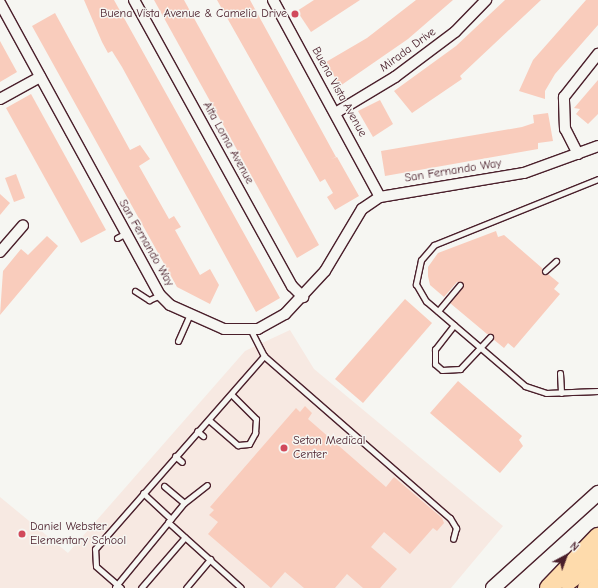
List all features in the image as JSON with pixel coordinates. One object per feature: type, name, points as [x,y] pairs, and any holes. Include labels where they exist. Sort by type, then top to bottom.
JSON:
[{"type":"highway","points":[[549,588],[598,537]]},
{"type":"highway","points":[[559,588],[598,558]]},
{"type":"highway","points":[[587,588],[598,578]]},
{"type":"street","name":"Alta Loma Avenue","points":[[134,0],[292,286],[303,297]]},
{"type":"street","points":[[274,3],[285,0]]},
{"type":"street","name":"Mirada Drive","points":[[338,112],[401,73],[455,32],[486,0]]},
{"type":"street","name":"San Fernando Way","points":[[0,3],[40,77],[121,236],[160,295],[170,305],[189,316],[224,329],[251,330],[278,319],[303,297],[325,271],[362,209],[380,197],[524,173],[598,146]]},
{"type":"street","name":"Buena Vista Avenue","points":[[274,3],[338,112],[380,197]]},
{"type":"street","points":[[578,154],[565,129],[564,97],[598,54]]},
{"type":"street","points":[[0,99],[40,77]]},
{"type":"street","points":[[0,252],[23,226]]},
{"type":"street","points":[[493,588],[598,493]]},
{"type":"lane","points":[[598,179],[434,245],[421,260],[416,284],[426,301],[525,386],[535,391],[561,393],[598,391]]},
{"type":"lane","points":[[545,271],[556,261]]},
{"type":"lane","points":[[438,311],[460,286]]},
{"type":"lane","points":[[135,291],[149,300],[160,295]]},
{"type":"lane","points":[[178,341],[189,316]]},
{"type":"lane","points":[[454,325],[435,349],[435,364],[442,370],[460,369],[490,336]]},
{"type":"lane","points":[[251,330],[264,356],[445,513],[456,528],[453,539]]},
{"type":"lane","points":[[120,588],[115,586],[96,566],[93,552],[197,431],[210,421],[264,356]]},
{"type":"lane","points":[[560,373],[561,393]]},
{"type":"lane","points":[[210,421],[238,445],[249,444],[255,433],[256,419],[232,395]]},
{"type":"lane","points":[[197,431],[203,436]]},
{"type":"lane","points":[[175,456],[182,462]]},
{"type":"lane","points":[[115,586],[184,504],[207,485]]},
{"type":"lane","points":[[164,486],[184,504]]},
{"type":"lane","points":[[143,493],[185,537],[241,588]]},
{"type":"lane","points":[[140,588],[185,537]]},
{"type":"lane","points":[[186,588],[210,559]]},
{"type":"shaded area","name":"Seton Medical Center","points":[[290,330],[314,369],[503,526],[451,588],[0,588],[0,497],[68,553],[245,351]]},
{"type":"building","points":[[84,0],[114,0],[280,298],[256,312],[122,67],[112,51],[108,53]]},
{"type":"building","points":[[154,0],[184,0],[319,245],[297,258]]},
{"type":"building","points":[[217,0],[250,0],[336,157],[331,159],[337,157],[359,196],[335,210],[327,197],[333,193],[325,179],[320,182]]},
{"type":"building","points":[[314,0],[360,0],[311,32],[297,11]]},
{"type":"building","points":[[416,0],[453,0],[408,39],[340,86],[326,62],[367,38]]},
{"type":"building","points":[[505,0],[541,0],[460,76],[462,79],[412,113],[394,91],[456,46]]},
{"type":"building","points":[[586,0],[598,0],[598,25],[555,74],[545,91],[545,99],[519,91],[533,60]]},
{"type":"building","points":[[55,13],[130,150],[140,145],[150,159],[139,166],[169,219],[174,216],[181,227],[175,230],[200,275],[210,269],[219,285],[210,304],[177,287],[32,26]]},
{"type":"building","points":[[0,41],[17,72],[0,82]]},
{"type":"building","points":[[598,80],[598,114],[588,124],[576,114],[580,109],[574,108]]},
{"type":"building","points":[[31,94],[106,230],[81,243],[6,108]]},
{"type":"building","points":[[380,100],[393,124],[373,137],[358,111]]},
{"type":"building","points":[[548,113],[553,141],[538,143],[538,149],[385,176],[381,151],[522,127],[534,123],[533,115]]},
{"type":"building","points":[[16,174],[25,198],[14,202],[5,178]]},
{"type":"building","points":[[0,194],[10,203],[0,215]]},
{"type":"building","points":[[496,231],[498,237],[504,235],[542,268],[542,274],[548,274],[559,283],[554,289],[560,294],[514,348],[508,343],[504,348],[493,339],[492,334],[487,334],[450,303],[463,287],[462,282],[457,282],[444,297],[430,285],[428,276],[428,267],[438,253]]},
{"type":"building","points":[[47,236],[58,246],[0,315],[3,271],[21,249],[28,255]]},
{"type":"building","points":[[405,299],[432,323],[363,403],[335,379]]},
{"type":"building","points":[[458,381],[522,436],[519,440],[523,446],[500,473],[430,413]]},
{"type":"building","points":[[305,406],[312,413],[308,419],[386,487],[394,477],[442,518],[444,523],[437,531],[433,528],[410,554],[384,532],[371,547],[397,569],[380,588],[363,588],[347,574],[335,588],[304,588],[285,572],[271,588],[208,534],[218,522],[209,515],[214,510],[210,507],[296,408],[300,412]]},
{"type":"place","name":"Buena Vista Avenue & Camelia Drive","points":[[295,14]]},
{"type":"place","name":"Seton Medical Center","points":[[284,448]]},
{"type":"place","name":"Daniel Webster Elementary School","points":[[22,534]]}]
